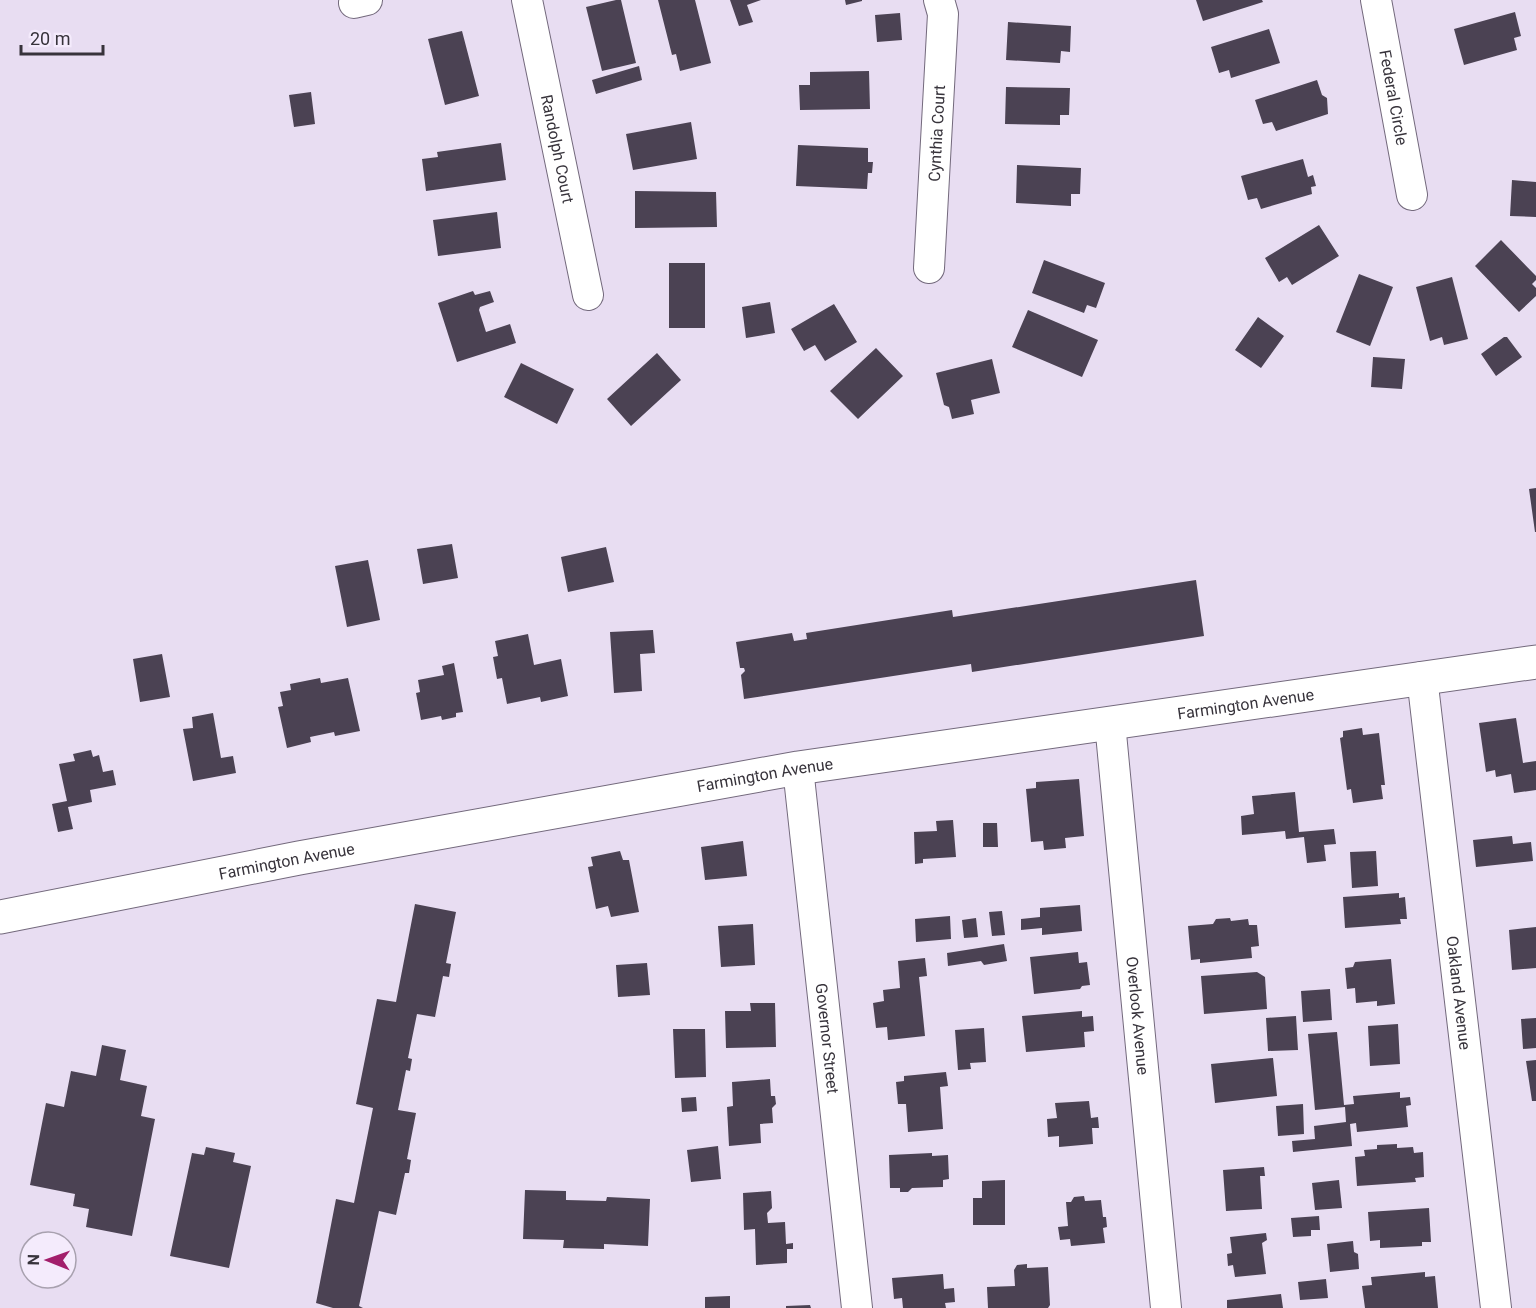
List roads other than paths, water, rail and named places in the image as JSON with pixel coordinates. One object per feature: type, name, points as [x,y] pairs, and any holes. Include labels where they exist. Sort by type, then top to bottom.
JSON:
[{"type":"main road","name":"Farmington Avenue","points":[[0,917],[319,855],[798,768],[1536,662]]},
{"type":"street","name":"Randolph Court","points":[[527,0],[588,295]]},
{"type":"street","name":"Cynthia Court","points":[[929,268],[943,14],[939,0]]},
{"type":"street","name":"Federal Circle","points":[[1376,0],[1412,195]]},
{"type":"street","name":"Oakland Avenue","points":[[1422,677],[1496,1308]]},
{"type":"street","name":"Overlook Avenue","points":[[1110,723],[1166,1308]]},
{"type":"street","name":"Governor Street","points":[[798,768],[857,1308]]}]
